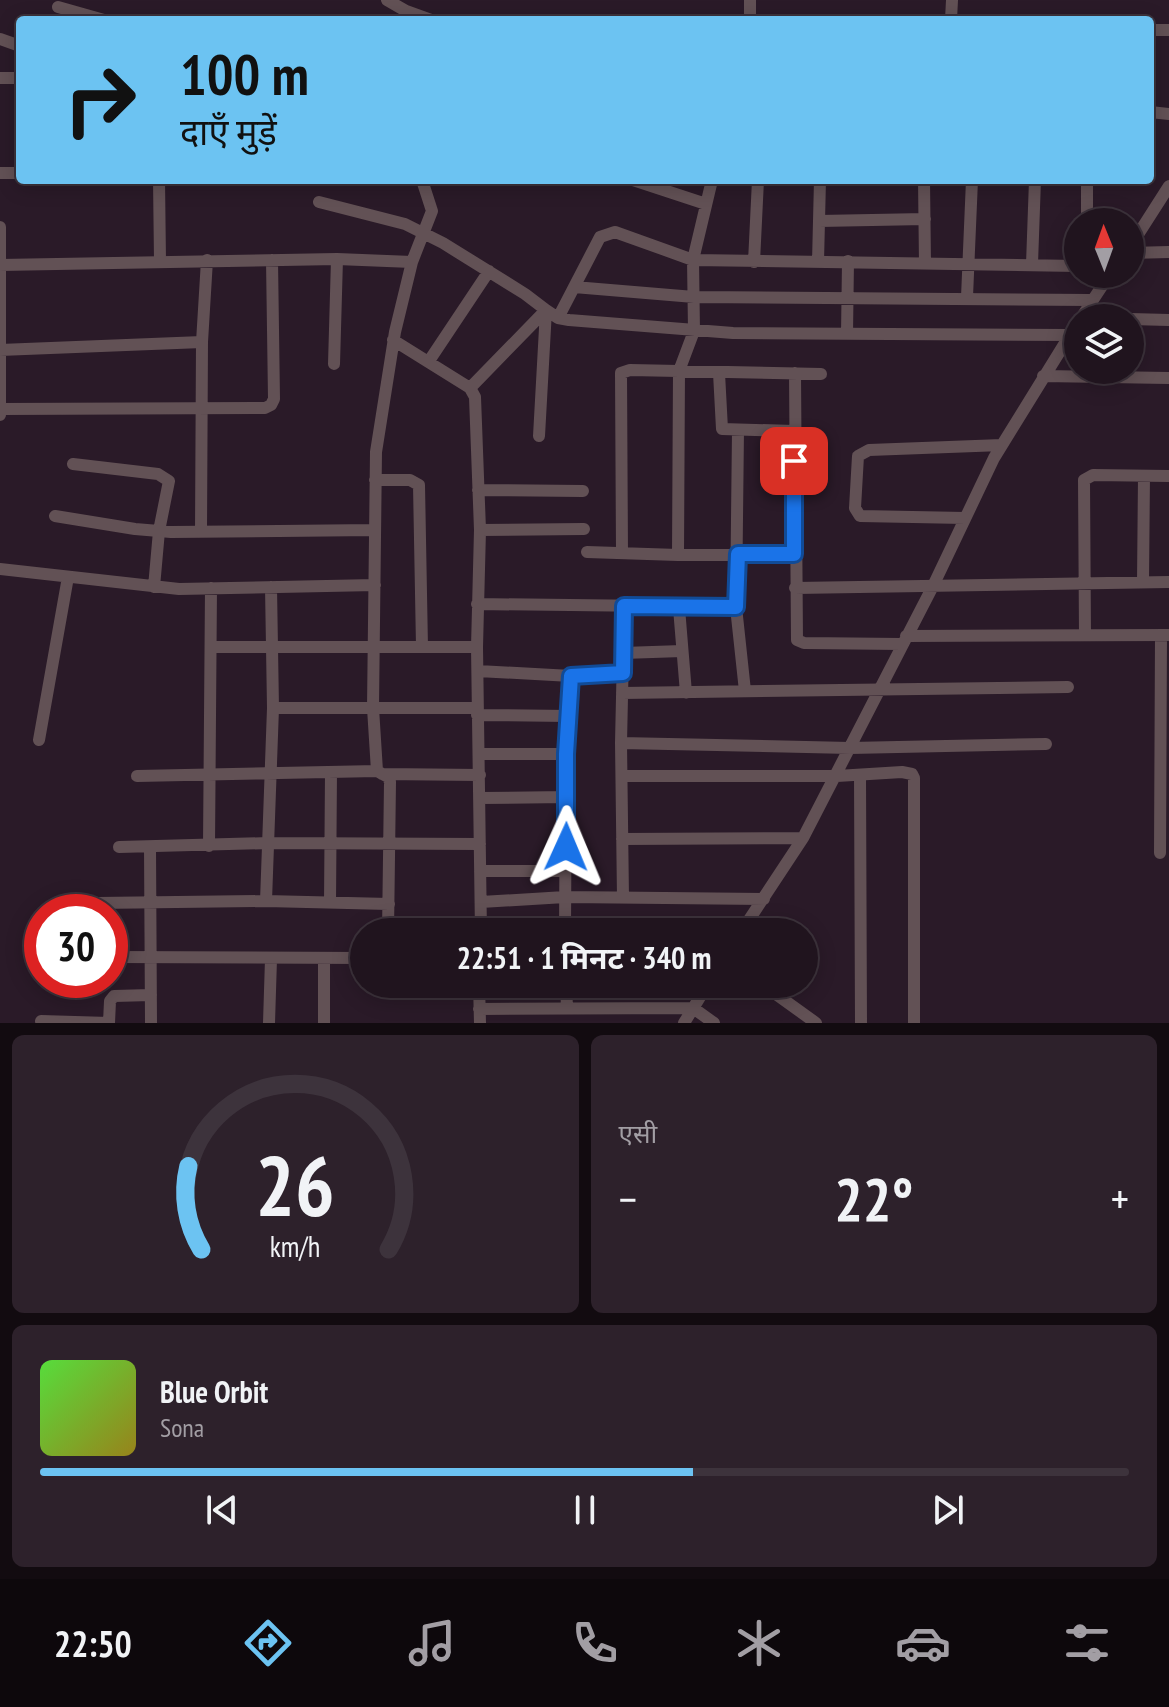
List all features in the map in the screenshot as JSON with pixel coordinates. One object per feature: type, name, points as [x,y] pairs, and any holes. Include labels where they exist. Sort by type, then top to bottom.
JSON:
[{"type":"street","points":[[387,0],[418,16]]},
{"type":"street","points":[[58,9],[87,16]]},
{"type":"street","points":[[159,184],[160,261]]},
{"type":"street","points":[[388,918],[390,782],[380,772],[373,708],[376,452],[393,340],[412,262],[432,211],[423,184]]},
{"type":"street","points":[[645,184],[706,204]]},
{"type":"street","points":[[678,555],[679,371],[694,331],[693,260],[711,184]]},
{"type":"street","points":[[754,262],[758,184]]},
{"type":"street","points":[[818,262],[820,184]]},
{"type":"street","points":[[924,184],[925,264]]},
{"type":"street","points":[[967,297],[972,184]]},
{"type":"street","points":[[1032,264],[1035,184]]},
{"type":"street","points":[[1087,184],[1087,208]]},
{"type":"street","points":[[1144,230],[1163,206],[1169,186]]},
{"type":"street","points":[[319,202],[390,218],[423,233],[489,271],[558,318],[694,331],[1064,335]]},
{"type":"street","points":[[819,221],[925,219]]},
{"type":"street","points":[[0,227],[0,415]]},
{"type":"street","points":[[558,318],[600,237],[605,233],[615,232],[693,260],[1064,265]]},
{"type":"street","points":[[1144,253],[1169,252]]},
{"type":"street","points":[[0,265],[337,259],[412,262]]},
{"type":"street","points":[[334,364],[337,259]]},
{"type":"street","points":[[201,531],[202,342],[207,260]]},
{"type":"street","points":[[1,409],[265,408],[271,405],[274,399],[272,260]]},
{"type":"street","points":[[847,334],[848,261]]},
{"type":"street","points":[[429,361],[489,271]]},
{"type":"street","points":[[574,287],[694,297],[1091,300]]},
{"type":"street","points":[[1089,304],[1100,288]]},
{"type":"street","points":[[470,388],[546,310]]},
{"type":"street","points":[[539,436],[546,310]]},
{"type":"street","points":[[1144,319],[1169,320]]},
{"type":"street","points":[[393,340],[470,388],[475,397],[480,530],[477,712],[481,918]]},
{"type":"street","points":[[0,350],[202,342]]},
{"type":"street","points":[[751,918],[803,838],[837,776],[1002,445],[1064,344]]},
{"type":"street","points":[[622,553],[620,377],[630,370],[821,374]]},
{"type":"street","points":[[719,373],[720,427],[727,430],[794,431]]},
{"type":"street","points":[[795,373],[794,554],[796,636],[800,642],[1165,635],[1165,755],[1160,853]]},
{"type":"street","points":[[1043,376],[1169,378]]},
{"type":"street","points":[[738,430],[736,607],[745,691]]},
{"type":"street","points":[[965,518],[860,516],[855,508],[858,456],[869,450],[1002,445]]},
{"type":"street","points":[[73,464],[158,474],[169,481],[159,531],[154,587]]},
{"type":"street","points":[[1085,635],[1084,480],[1093,475],[1169,476]]},
{"type":"street","points":[[1143,582],[1144,476]]},
{"type":"street","points":[[375,480],[410,480],[419,485],[422,647]]},
{"type":"street","points":[[478,490],[583,491]]},
{"type":"street","points":[[55,516],[159,531],[375,530]]},
{"type":"street","points":[[480,530],[584,529]]},
{"type":"street","points":[[587,552],[794,554]]},
{"type":"street","points":[[1,574],[68,577],[154,587],[375,585]]},
{"type":"street","points":[[39,740],[68,577]]},
{"type":"street","points":[[795,588],[1169,582]]},
{"type":"street","points":[[266,901],[273,708],[271,587]]},
{"type":"street","points":[[209,846],[211,588]]},
{"type":"street","points":[[477,604],[736,607]]},
{"type":"street","points":[[623,898],[621,743],[624,606]]},
{"type":"street","points":[[679,608],[686,693]]},
{"type":"street","points":[[211,647],[477,647]]},
{"type":"street","points":[[623,653],[682,651]]},
{"type":"street","points":[[478,671],[571,676],[623,673]]},
{"type":"street","points":[[565,918],[566,754],[571,676]]},
{"type":"street","points":[[622,693],[1068,687]]},
{"type":"street","points":[[273,708],[373,708],[568,716]]},
{"type":"street","points":[[621,743],[850,748],[1046,744]]},
{"type":"street","points":[[479,754],[566,754]]},
{"type":"street","points":[[137,776],[331,772],[480,775]]},
{"type":"street","points":[[330,903],[331,772]]},
{"type":"street","points":[[622,776],[912,774],[914,1023]]},
{"type":"street","points":[[860,775],[861,1023]]},
{"type":"street","points":[[480,798],[567,797]]},
{"type":"street","points":[[622,839],[803,838]]},
{"type":"street","points":[[119,847],[269,843],[480,844]]},
{"type":"street","points":[[150,847],[151,1023]]},
{"type":"street","points":[[480,871],[565,871]]},
{"type":"street","points":[[481,902],[565,897],[764,899]]},
{"type":"street","points":[[128,903],[266,901],[389,904]]},
{"type":"street","points":[[128,957],[350,958]]},
{"type":"street","points":[[269,1023],[271,959]]},
{"type":"street","points":[[324,959],[324,1023]]},
{"type":"street","points":[[41,1021],[109,1023],[110,1001],[114,996],[151,995]]},
{"type":"street","points":[[479,998],[480,1023]]},
{"type":"street","points":[[567,998],[567,1008]]},
{"type":"street","points":[[684,1023],[699,998]]},
{"type":"street","points":[[781,998],[816,1023]]},
{"type":"street","points":[[479,1009],[693,1008],[714,1023]]},
{"type":"route","points":[[566,847],[566,754],[571,676],[623,673],[624,606],[736,607],[738,554],[794,554],[794,461]]}]
